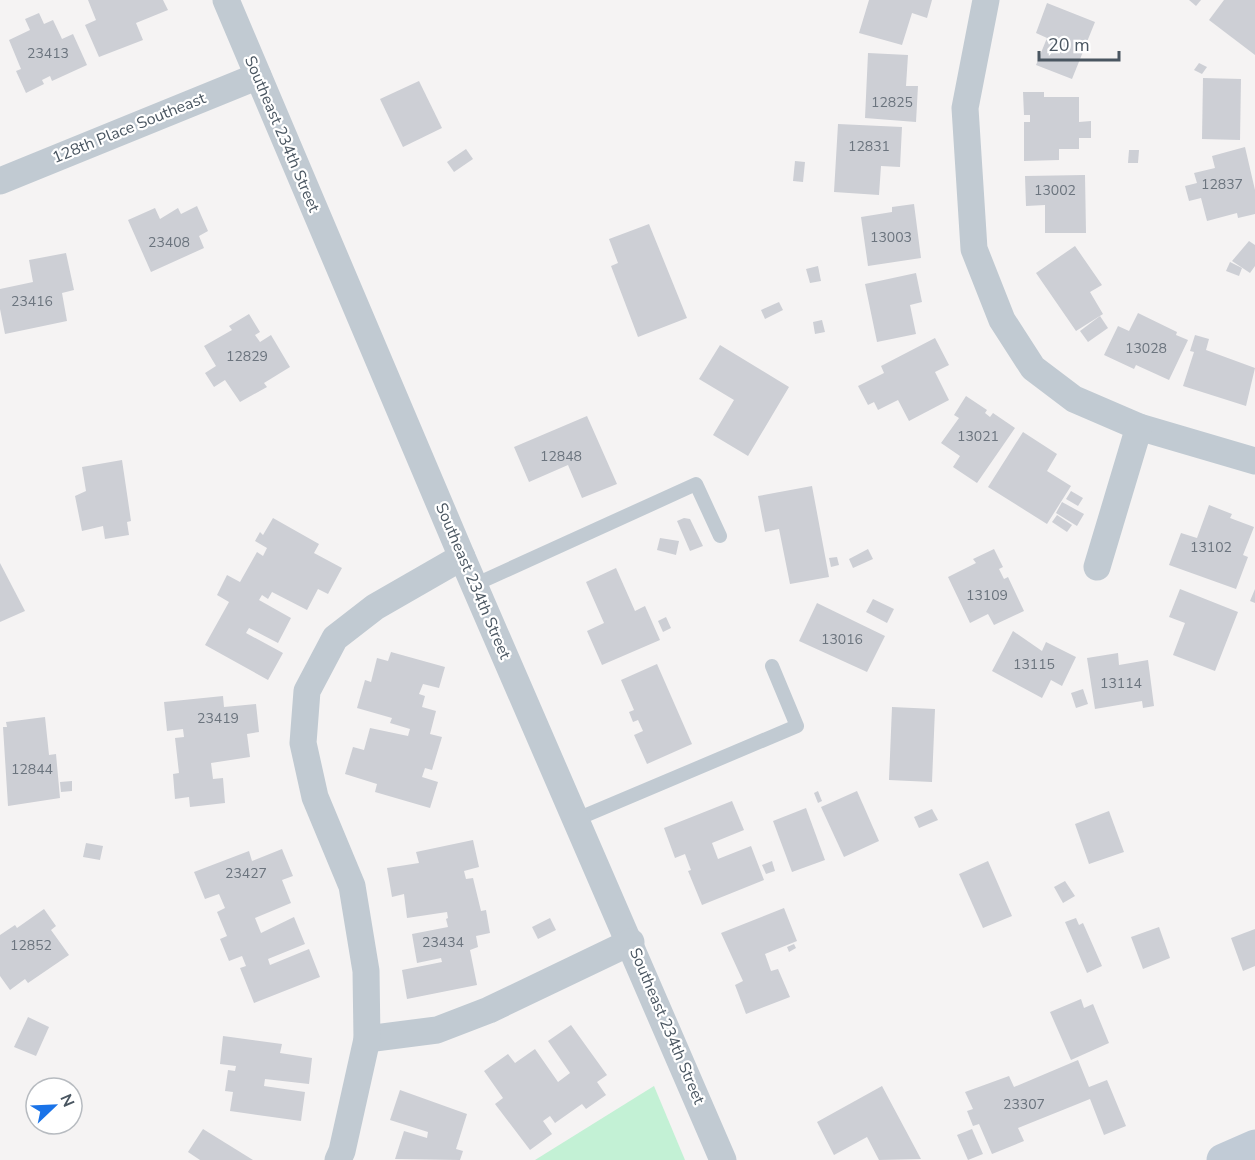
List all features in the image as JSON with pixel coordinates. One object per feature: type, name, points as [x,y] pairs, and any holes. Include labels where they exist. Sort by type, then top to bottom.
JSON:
[{"type":"street","name":"Southeast 234th Street","points":[[226,0],[462,557],[631,942],[723,1160]]},
{"type":"street","points":[[986,0],[965,108],[974,249],[1002,321],[1033,368],[1074,399],[1139,427],[1255,461]]},
{"type":"street","name":"128th Place Southeast","points":[[0,181],[258,76]]},
{"type":"street","points":[[1097,567],[1139,427]]},
{"type":"street","points":[[338,1160],[367,1039],[366,971],[352,886],[315,797],[303,743],[307,692],[335,638],[375,607],[462,557]]},
{"type":"street","points":[[367,1039],[437,1029],[489,1010],[631,942]]},
{"type":"lane","points":[[474,585],[696,484],[720,536]]},
{"type":"lane","points":[[577,819],[797,726],[772,666]]},
{"type":"green space","points":[[654,1086],[685,1160],[535,1160]]},
{"type":"building","points":[[88,0],[163,0],[168,10],[136,23],[143,40],[99,57],[85,25],[96,20]]},
{"type":"building","points":[[869,0],[932,0],[927,18],[912,13],[902,45],[859,33]]},
{"type":"building","points":[[1189,0],[1201,0],[1196,6]]},
{"type":"building","points":[[1224,0],[1255,0],[1255,55],[1209,20]]},
{"type":"building","points":[[1047,3],[1095,22],[1072,79],[1036,65],[1047,38],[1036,33]]},
{"type":"building","points":[[39,13],[44,24],[53,20],[62,39],[73,34],[87,65],[52,81],[50,76],[42,80],[44,84],[26,93],[16,71],[21,69],[9,40],[30,30],[25,19]]},
{"type":"building","points":[[868,53],[908,55],[906,86],[918,86],[916,122],[865,118]]},
{"type":"building","points":[[1199,63],[1207,67],[1202,74],[1194,70]]},
{"type":"building","points":[[1203,78],[1241,79],[1240,140],[1202,139]]},
{"type":"building","points":[[419,81],[442,128],[403,147],[380,99]]},
{"type":"building","points":[[1023,92],[1044,92],[1044,97],[1079,97],[1079,122],[1091,121],[1091,138],[1079,138],[1079,149],[1059,149],[1059,160],[1024,161],[1024,122],[1030,122],[1030,115],[1024,115]]},
{"type":"building","points":[[838,124],[902,127],[900,167],[881,166],[879,195],[834,192]]},
{"type":"building","points":[[1245,147],[1255,190],[1255,214],[1238,218],[1237,213],[1207,221],[1201,198],[1189,201],[1185,186],[1197,183],[1194,173],[1215,168],[1212,156]]},
{"type":"building","points":[[466,149],[473,159],[454,172],[447,162]]},
{"type":"building","points":[[1129,150],[1139,150],[1138,163],[1128,163]]},
{"type":"building","points":[[795,161],[805,162],[803,182],[793,181]]},
{"type":"building","points":[[1085,175],[1086,233],[1045,233],[1045,205],[1026,206],[1025,176]]},
{"type":"building","points":[[914,204],[921,258],[868,266],[861,217],[892,212],[892,207]]},
{"type":"building","points":[[197,206],[208,231],[199,236],[204,248],[151,272],[128,220],[155,208],[160,219],[178,208],[181,214]]},
{"type":"building","points":[[649,224],[687,318],[638,337],[611,266],[618,263],[609,239]]},
{"type":"building","points":[[1249,241],[1255,245],[1255,266],[1250,273],[1232,261]]},
{"type":"building","points":[[1075,246],[1102,285],[1090,292],[1103,314],[1076,331],[1036,273]]},
{"type":"building","points":[[66,253],[74,290],[62,293],[67,321],[5,334],[0,309],[0,289],[33,282],[29,260]]},
{"type":"building","points":[[1230,262],[1242,268],[1239,276],[1226,271]]},
{"type":"building","points":[[818,266],[821,281],[810,283],[806,269]]},
{"type":"building","points":[[916,273],[922,302],[910,305],[916,334],[877,342],[865,284]]},
{"type":"building","points":[[779,302],[783,310],[765,319],[761,310]]},
{"type":"building","points":[[1138,313],[1177,332],[1176,335],[1188,340],[1169,380],[1136,365],[1134,369],[1104,355],[1118,326],[1129,331]]},
{"type":"building","points":[[249,314],[260,332],[255,335],[260,342],[271,335],[290,367],[264,383],[267,387],[240,402],[225,380],[214,387],[205,373],[216,366],[204,346],[232,330],[229,326]]},
{"type":"building","points":[[1100,316],[1108,328],[1088,342],[1080,331]]},
{"type":"building","points":[[822,320],[825,332],[815,334],[813,322]]},
{"type":"building","points":[[1195,335],[1209,339],[1206,350],[1255,368],[1246,406],[1183,386],[1194,352],[1190,351]]},
{"type":"building","points":[[935,338],[949,365],[935,372],[949,400],[909,421],[898,400],[878,410],[874,402],[868,405],[858,386],[884,373],[881,366]]},
{"type":"building","points":[[720,345],[789,387],[748,456],[713,435],[734,400],[699,379]]},
{"type":"building","points":[[966,396],[987,410],[985,413],[990,417],[993,413],[1015,428],[977,483],[953,467],[960,456],[941,443],[959,418],[954,415]]},
{"type":"building","points":[[587,416],[617,484],[582,498],[568,465],[529,482],[514,447]]},
{"type":"building","points":[[1023,432],[1057,454],[1047,471],[1071,486],[1047,524],[988,487]]},
{"type":"building","points":[[122,460],[131,521],[127,522],[129,535],[105,539],[103,526],[82,531],[75,496],[86,491],[82,467]]},
{"type":"building","points":[[812,486],[829,577],[790,584],[779,529],[765,532],[758,496]]},
{"type":"building","points":[[1071,491],[1083,498],[1078,506],[1066,499]]},
{"type":"building","points":[[1062,502],[1084,514],[1077,526],[1056,513]]},
{"type":"building","points":[[1209,505],[1232,514],[1230,518],[1254,527],[1243,555],[1248,557],[1236,589],[1169,565],[1181,533],[1197,538]]},
{"type":"building","points":[[1057,515],[1072,525],[1067,532],[1052,522]]},
{"type":"building","points":[[273,518],[319,544],[314,553],[342,568],[328,594],[318,589],[307,610],[272,592],[268,599],[262,595],[259,600],[291,618],[278,643],[249,628],[246,633],[283,653],[268,680],[205,645],[229,602],[217,595],[227,575],[240,582],[257,552],[263,556],[267,548],[255,541],[260,532],[263,535]]},
{"type":"building","points":[[684,518],[690,519],[703,546],[690,551],[677,521]]},
{"type":"building","points":[[660,538],[679,541],[676,555],[657,550]]},
{"type":"building","points":[[868,549],[873,559],[853,568],[849,559]]},
{"type":"building","points":[[994,549],[1003,567],[999,569],[1004,579],[1008,577],[1024,611],[994,625],[988,614],[970,623],[948,577],[976,563],[973,559]]},
{"type":"building","points":[[837,557],[839,565],[831,567],[829,558]]},
{"type":"building","points":[[0,563],[25,611],[0,622]]},
{"type":"building","points":[[616,568],[635,611],[645,606],[660,640],[602,665],[587,631],[604,623],[586,582]]},
{"type":"building","points":[[1180,589],[1238,612],[1215,671],[1173,655],[1185,623],[1169,617]]},
{"type":"building","points":[[1255,589],[1255,603],[1250,601]]},
{"type":"building","points":[[873,599],[894,609],[887,623],[866,612]]},
{"type":"building","points":[[817,603],[885,636],[867,672],[799,641]]},
{"type":"building","points":[[666,617],[671,628],[663,632],[658,621]]},
{"type":"building","points":[[1013,631],[1042,651],[1046,642],[1076,657],[1062,686],[1051,680],[1042,698],[992,671]]},
{"type":"building","points":[[391,652],[445,667],[439,688],[423,684],[419,694],[425,696],[422,707],[436,711],[430,734],[442,737],[432,770],[425,768],[422,777],[438,782],[430,808],[375,792],[377,784],[345,774],[353,747],[364,750],[370,728],[408,736],[410,729],[390,723],[392,718],[357,708],[365,680],[371,682],[377,658],[388,661]]},
{"type":"building","points":[[1118,653],[1119,665],[1148,660],[1154,706],[1143,708],[1142,701],[1095,709],[1087,658]]},
{"type":"building","points":[[657,664],[692,744],[647,764],[634,735],[643,731],[638,720],[633,722],[629,712],[634,710],[621,680]]},
{"type":"building","points":[[1083,689],[1088,704],[1076,708],[1071,693]]},
{"type":"building","points":[[223,696],[224,707],[256,704],[259,732],[247,734],[250,757],[211,763],[213,779],[223,778],[225,803],[190,807],[189,797],[175,799],[173,774],[179,773],[175,738],[184,737],[183,729],[167,731],[164,702]]},
{"type":"building","points":[[892,707],[935,709],[932,782],[889,780]]},
{"type":"building","points":[[45,717],[49,755],[56,754],[60,798],[8,806],[3,727],[7,727],[6,722]]},
{"type":"building","points":[[72,781],[72,791],[61,792],[60,782]]},
{"type":"building","points":[[818,791],[822,801],[818,803],[814,793]]},
{"type":"building","points":[[857,791],[879,841],[844,857],[821,807]]},
{"type":"building","points":[[732,801],[744,830],[712,843],[718,859],[751,846],[764,880],[702,905],[688,871],[691,870],[685,854],[675,858],[664,828]]},
{"type":"building","points":[[806,808],[825,860],[792,872],[773,821]]},
{"type":"building","points":[[932,809],[938,820],[919,828],[914,817]]},
{"type":"building","points":[[1109,811],[1124,852],[1089,864],[1075,824]]},
{"type":"building","points":[[473,840],[479,867],[464,871],[466,879],[473,878],[481,911],[486,910],[490,933],[476,936],[478,947],[470,950],[477,985],[407,999],[402,970],[442,962],[441,958],[417,963],[412,934],[448,927],[446,919],[448,918],[447,912],[407,918],[404,894],[392,897],[387,868],[419,863],[416,852]]},
{"type":"building","points":[[86,843],[103,846],[100,860],[83,857]]},
{"type":"building","points":[[282,849],[293,876],[282,880],[291,903],[255,918],[261,933],[294,917],[305,944],[268,959],[270,965],[309,949],[320,977],[254,1003],[240,968],[246,966],[242,956],[229,961],[220,939],[227,936],[217,912],[225,908],[219,894],[205,899],[194,872],[249,851],[252,861]]},
{"type":"building","points":[[772,861],[775,871],[766,874],[762,865]]},
{"type":"building","points":[[988,861],[1012,916],[983,928],[959,874]]},
{"type":"building","points":[[1065,881],[1075,896],[1063,903],[1054,887]]},
{"type":"building","points":[[784,908],[797,941],[765,954],[771,971],[778,969],[790,997],[746,1014],[735,985],[743,981],[721,933]]},
{"type":"building","points":[[44,909],[56,926],[51,930],[69,955],[28,983],[25,979],[10,990],[0,976],[0,935],[15,925],[17,928]]},
{"type":"building","points":[[550,918],[556,930],[538,939],[532,927]]},
{"type":"building","points":[[1076,918],[1079,925],[1083,923],[1102,966],[1087,973],[1065,922]]},
{"type":"building","points":[[1159,927],[1170,958],[1143,969],[1131,937]]},
{"type":"building","points":[[1255,929],[1255,966],[1243,971],[1231,938]]},
{"type":"building","points":[[794,944],[796,948],[789,952],[787,947]]},
{"type":"building","points":[[1081,999],[1084,1008],[1093,1004],[1109,1043],[1071,1060],[1050,1012]]},
{"type":"building","points":[[28,1017],[49,1027],[36,1056],[14,1047]]},
{"type":"building","points":[[571,1025],[607,1075],[597,1082],[606,1095],[586,1109],[582,1104],[555,1123],[550,1116],[543,1121],[552,1134],[530,1150],[495,1104],[503,1098],[484,1071],[508,1054],[515,1063],[535,1049],[558,1082],[570,1073],[548,1041]]},
{"type":"building","points":[[223,1036],[282,1044],[280,1053],[312,1058],[309,1084],[265,1079],[264,1086],[305,1092],[301,1121],[230,1111],[233,1092],[225,1091],[228,1070],[235,1071],[236,1066],[220,1064]]},
{"type":"building","points":[[1078,1060],[1089,1087],[1107,1080],[1126,1126],[1104,1135],[1090,1099],[1018,1128],[1024,1141],[992,1154],[979,1124],[973,1126],[967,1111],[973,1109],[965,1092],[1009,1076],[1014,1087]]},
{"type":"building","points":[[882,1086],[921,1159],[879,1160],[867,1137],[834,1155],[817,1122]]},
{"type":"building","points":[[400,1090],[467,1114],[456,1149],[463,1151],[460,1160],[395,1159],[404,1131],[427,1138],[428,1132],[390,1120]]},
{"type":"building","points":[[203,1129],[253,1160],[200,1160],[188,1152]]},
{"type":"building","points":[[972,1129],[983,1154],[968,1160],[957,1135]]}]
